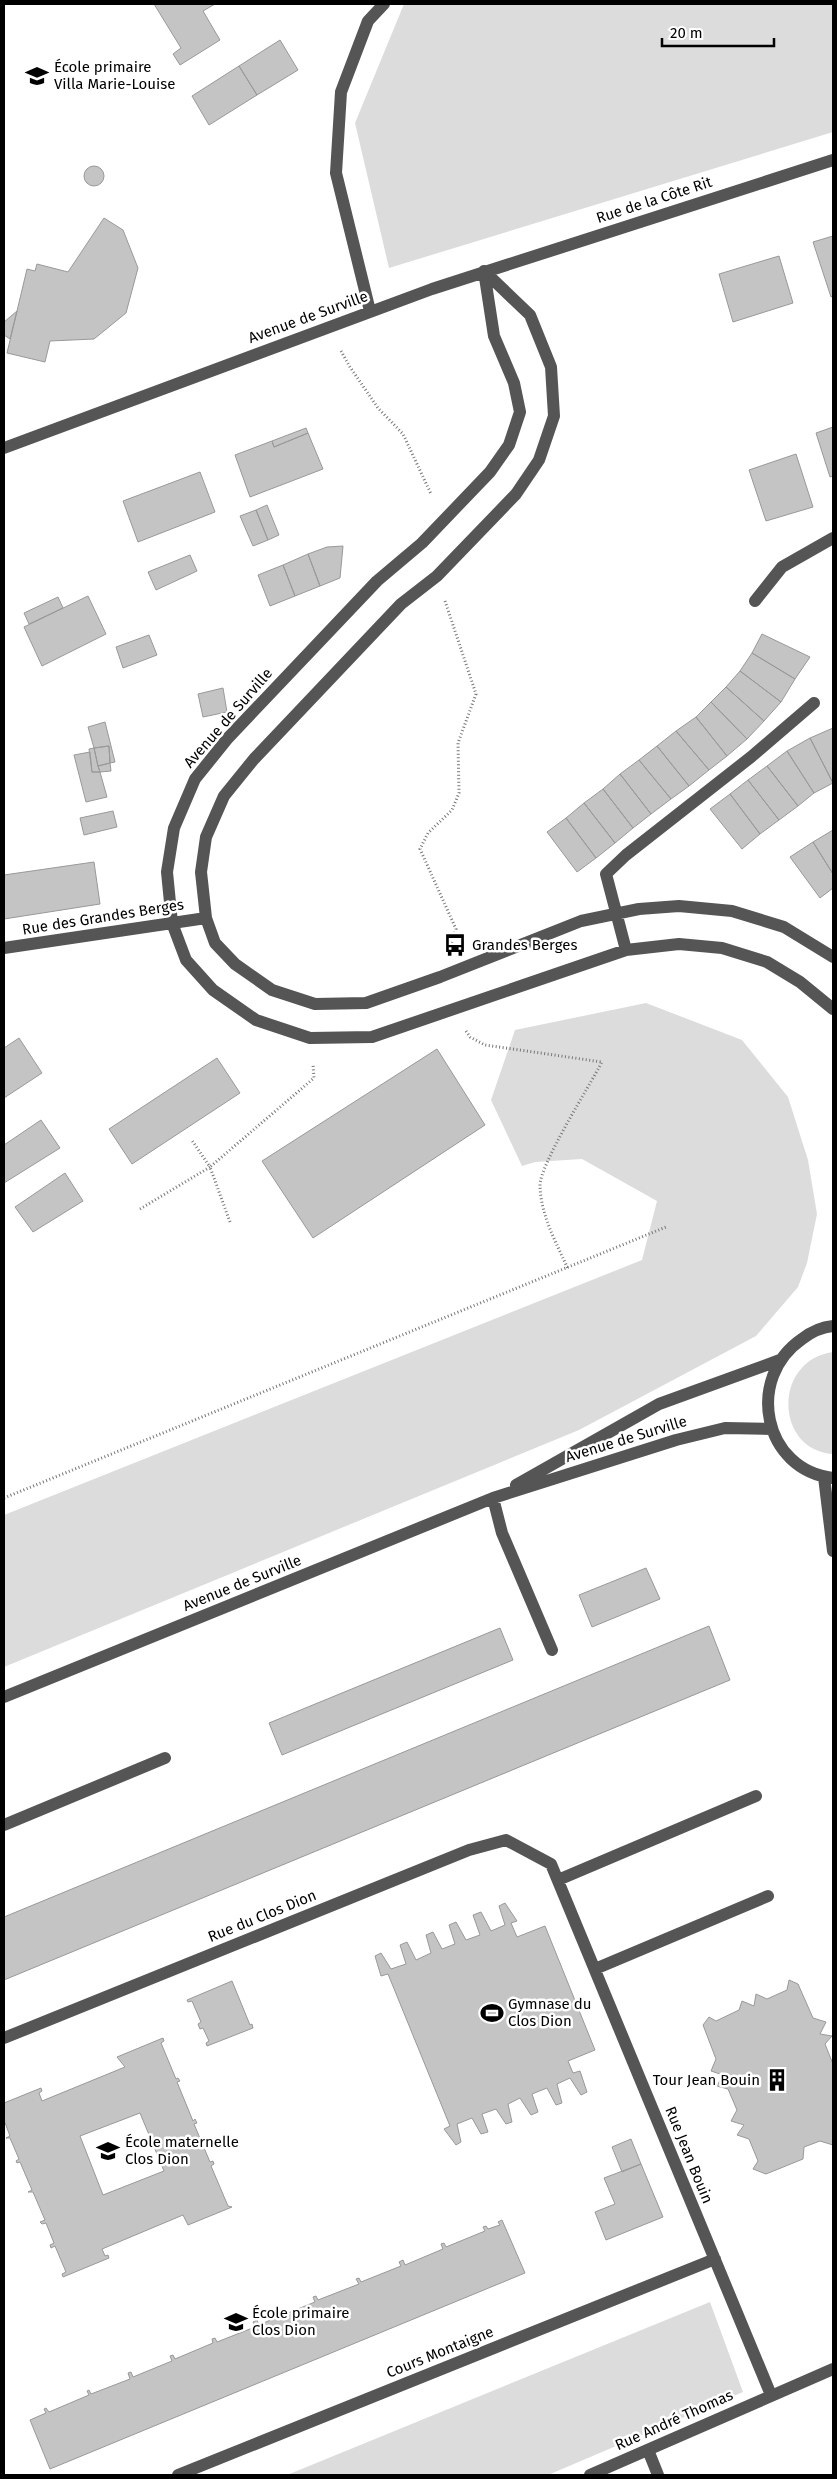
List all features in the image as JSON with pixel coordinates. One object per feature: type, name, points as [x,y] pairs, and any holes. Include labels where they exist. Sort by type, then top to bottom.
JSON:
[{"type":"street","points":[[370,311],[336,173],[341,92],[368,21],[384,4]]},
{"type":"street","name":"Rue de la Côte Rit","points":[[484,271],[833,160]]},
{"type":"street","points":[[484,271],[530,315],[551,367],[554,416],[540,460],[516,494],[436,576],[401,604],[254,759],[224,796],[206,837],[201,872],[206,918],[215,943],[235,964],[272,990],[315,1004],[366,1003],[440,977],[581,921],[616,913],[679,906],[732,911],[784,927],[833,957]]},
{"type":"street","name":"Avenue de Surville","points":[[4,448],[328,326],[484,271],[494,336],[514,383],[520,412],[509,445],[490,472],[422,543],[377,581],[228,738],[195,779],[174,828],[167,872],[172,923],[186,960],[213,990],[256,1020],[310,1038],[372,1037],[626,950],[679,944],[722,948],[767,962],[800,982],[833,1009]]},
{"type":"street","points":[[755,601],[782,567],[833,538]]},
{"type":"street","points":[[626,950],[606,874],[626,855],[751,757],[814,703]]},
{"type":"street","name":"Rue des Grandes Berges","points":[[4,948],[206,918]]},
{"type":"street","name":"Avenue de Surville","points":[[829,1478],[802,1467],[784,1451],[772,1429],[767,1406],[770,1382],[780,1360],[793,1344],[804,1336],[832,1324]]},
{"type":"street","name":"Avenue de Surville","points":[[493,1498],[658,1404],[780,1360]]},
{"type":"street","name":"Avenue de Surville","points":[[4,1697],[493,1498],[676,1440],[726,1428],[772,1429]]},
{"type":"street","points":[[829,1478],[833,1551]]},
{"type":"street","points":[[493,1498],[502,1533],[552,1650]]},
{"type":"street","points":[[4,1826],[165,1758]]},
{"type":"street","points":[[558,1880],[756,1796]]},
{"type":"street","name":"Rue du Clos Dion","points":[[4,2038],[469,1850],[506,1840],[532,1853]]},
{"type":"street","name":"Rue Jean Bouin","points":[[532,1853],[551,1864],[771,2395]]},
{"type":"street","points":[[595,1969],[768,1896]]},
{"type":"street","name":"Cours Montaigne","points":[[178,2475],[715,2259]]},
{"type":"street","name":"Rue André Thomas","points":[[590,2475],[833,2368]]},
{"type":"street","points":[[648,2450],[658,2475]]},
{"type":"path","points":[[328,326],[350,367],[378,408],[404,434],[432,496]]},
{"type":"path","points":[[436,576],[476,694],[458,743],[459,793],[452,810],[428,833],[420,849],[456,929],[440,977]]},
{"type":"path","points":[[140,1210],[210,1167],[314,1078],[310,1038]]},
{"type":"path","points":[[503,1048],[602,1062],[549,1159],[540,1184],[543,1214],[568,1269]]},
{"type":"path","points":[[191,1139],[210,1167],[230,1222]]},
{"type":"path","points":[[4,1498],[568,1269],[666,1227]]},
{"type":"shaded area","points":[[404,4],[833,4],[833,132],[389,268],[355,123]]},
{"type":"shaded area","points":[[646,1003],[742,1040],[788,1097],[808,1160],[817,1214],[807,1263],[798,1287],[756,1336],[579,1430],[4,1667],[4,1515],[642,1260],[657,1201],[582,1159],[535,1162],[522,1166],[491,1100],[515,1030]]},
{"type":"shaded area","points":[[833,1352],[833,1454],[814,1449],[800,1438],[791,1422],[788,1404],[791,1387],[799,1371],[813,1359]]},
{"type":"shaded area","points":[[710,2302],[743,2392],[548,2475],[287,2475]]},
{"type":"building","points":[[154,4],[215,4],[203,11],[220,40],[180,65],[173,54],[181,48]]},
{"type":"building","points":[[280,40],[298,70],[257,95],[239,66]]},
{"type":"building","points":[[239,66],[257,95],[209,125],[192,96]]},
{"type":"building","points":[[94,166],[101,169],[104,176],[101,183],[94,186],[87,183],[84,176],[87,169]]},
{"type":"building","points":[[104,218],[123,230],[138,268],[126,313],[94,339],[50,341],[45,362],[7,353],[27,269],[35,271],[37,264],[68,272]]},
{"type":"building","points":[[833,236],[833,296],[831,297],[813,242]]},
{"type":"building","points":[[779,256],[793,303],[733,322],[719,274]]},
{"type":"building","points":[[17,311],[10,339],[4,335],[4,322]]},
{"type":"building","points":[[833,427],[833,476],[830,477],[816,433]]},
{"type":"building","points":[[306,428],[308,433],[274,447],[272,441]]},
{"type":"building","points":[[308,433],[323,469],[250,497],[235,455],[272,441],[274,447]]},
{"type":"building","points":[[796,454],[813,507],[766,521],[749,470]]},
{"type":"building","points":[[200,472],[215,512],[138,542],[123,501]]},
{"type":"building","points":[[267,505],[279,535],[268,540],[256,510]]},
{"type":"building","points":[[256,510],[268,540],[253,546],[240,516]]},
{"type":"building","points":[[343,546],[340,578],[320,586],[308,554],[327,547]]},
{"type":"building","points":[[308,554],[320,586],[295,596],[283,565]]},
{"type":"building","points":[[190,555],[197,571],[156,590],[148,572]]},
{"type":"building","points":[[283,565],[295,596],[270,606],[258,575]]},
{"type":"building","points":[[88,596],[106,634],[42,666],[24,627]]},
{"type":"building","points":[[58,597],[63,608],[29,624],[24,613]]},
{"type":"building","points":[[762,634],[810,657],[795,679],[752,653]]},
{"type":"building","points":[[149,635],[157,655],[123,668],[116,647]]},
{"type":"building","points":[[752,653],[795,679],[781,702],[740,671]]},
{"type":"building","points":[[740,671],[781,702],[764,721],[726,687]]},
{"type":"building","points":[[726,687],[764,721],[747,739],[711,702]]},
{"type":"building","points":[[223,688],[227,712],[203,717],[198,694]]},
{"type":"building","points":[[711,702],[747,739],[727,756],[696,717]]},
{"type":"building","points":[[696,717],[727,756],[709,770],[676,731]]},
{"type":"building","points":[[105,722],[115,762],[110,763],[109,746],[94,748],[88,727]]},
{"type":"building","points":[[833,728],[833,783],[810,738]]},
{"type":"building","points":[[676,731],[709,770],[689,786],[657,746]]},
{"type":"building","points":[[810,738],[833,783],[814,793],[787,751]]},
{"type":"building","points":[[109,746],[110,763],[98,766],[94,748]]},
{"type":"building","points":[[657,746],[689,786],[671,799],[639,760]]},
{"type":"building","points":[[94,748],[100,772],[92,772],[89,749]]},
{"type":"building","points":[[787,751],[814,793],[798,806],[767,766]]},
{"type":"building","points":[[90,752],[92,772],[100,772],[107,797],[86,802],[74,755]]},
{"type":"building","points":[[639,760],[671,799],[651,814],[620,774]]},
{"type":"building","points":[[110,763],[111,771],[100,772],[98,766]]},
{"type":"building","points":[[767,766],[798,806],[779,820],[748,780]]},
{"type":"building","points":[[620,774],[651,814],[633,828],[603,789]]},
{"type":"building","points":[[748,780],[779,820],[760,834],[730,794]]},
{"type":"building","points":[[603,789],[633,828],[615,843],[584,803]]},
{"type":"building","points":[[730,794],[760,834],[742,849],[710,809]]},
{"type":"building","points":[[584,803],[615,843],[596,858],[566,818]]},
{"type":"building","points":[[113,811],[117,827],[84,835],[80,818]]},
{"type":"building","points":[[566,818],[596,858],[577,872],[547,832]]},
{"type":"building","points":[[833,830],[833,874],[813,842]]},
{"type":"building","points":[[813,842],[833,874],[833,888],[820,898],[790,857]]},
{"type":"building","points":[[94,862],[100,904],[4,919],[4,875]]},
{"type":"building","points":[[19,1038],[42,1073],[4,1098],[4,1048]]},
{"type":"building","points":[[437,1049],[485,1125],[313,1238],[262,1161]]},
{"type":"building","points":[[217,1058],[240,1093],[132,1164],[109,1129]]},
{"type":"building","points":[[41,1120],[60,1148],[4,1183],[4,1145]]},
{"type":"building","points":[[65,1173],[83,1201],[33,1232],[15,1207]]},
{"type":"building","points":[[646,1568],[660,1599],[592,1627],[579,1595]]},
{"type":"building","points":[[709,1626],[730,1680],[4,1980],[4,1917]]},
{"type":"building","points":[[500,1628],[513,1660],[282,1755],[269,1723]]},
{"type":"building","name":"Gymnase du Clos Dion","points":[[505,1903],[517,1921],[511,1923],[517,1937],[545,1926],[595,2050],[568,2061],[573,2073],[580,2071],[587,2092],[581,2095],[570,2078],[557,2084],[562,2103],[556,2105],[547,2088],[532,2094],[538,2112],[531,2115],[520,2098],[508,2104],[512,2122],[506,2124],[496,2109],[482,2114],[488,2132],[481,2134],[472,2118],[457,2124],[461,2142],[456,2145],[444,2129],[450,2126],[388,1974],[381,1976],[375,1956],[381,1953],[391,1969],[406,1964],[400,1945],[407,1942],[416,1960],[431,1953],[426,1935],[433,1932],[442,1949],[455,1944],[449,1925],[456,1922],[466,1940],[480,1935],[473,1915],[481,1912],[491,1931],[505,1925],[499,1906]]},
{"type":"building","name":"Tour Jean Bouin","points":[[789,1980],[798,1984],[813,2018],[826,2022],[820,2034],[832,2036],[825,2044],[833,2064],[833,2145],[820,2141],[804,2147],[803,2159],[766,2174],[753,2169],[758,2161],[749,2139],[737,2135],[744,2125],[731,2121],[737,2110],[728,2089],[717,2086],[723,2075],[711,2071],[716,2059],[703,2025],[709,2017],[716,2021],[739,2010],[742,2001],[754,2006],[756,1994],[767,1999],[787,1990]]},
{"type":"building","points":[[232,1981],[250,2025],[252,2024],[253,2028],[207,2046],[206,2043],[209,2041],[203,2028],[200,2029],[198,2024],[201,2022],[192,2001],[188,2002],[187,2000]]},
{"type":"building","name":"École maternelle Clos Dion","points":[[163,2038],[164,2041],[161,2043],[176,2079],[178,2078],[180,2081],[177,2082],[193,2121],[195,2119],[197,2123],[194,2124],[210,2162],[213,2161],[214,2164],[211,2166],[228,2206],[232,2207],[188,2225],[183,2215],[102,2249],[105,2256],[108,2255],[109,2258],[63,2277],[62,2274],[66,2272],[55,2246],[51,2248],[50,2245],[54,2243],[46,2223],[42,2224],[40,2222],[45,2220],[33,2192],[28,2192],[32,2190],[20,2162],[17,2163],[16,2161],[19,2159],[10,2138],[6,2138],[10,2136],[4,2120],[4,2103],[41,2088],[42,2091],[39,2093],[42,2101],[125,2067],[117,2057]],"holes":[[[140,2113],[164,2171],[103,2195],[80,2136]]]},
{"type":"building","points":[[631,2139],[641,2164],[622,2172],[612,2147]]},
{"type":"building","points":[[641,2164],[663,2217],[606,2240],[595,2212],[615,2204],[604,2178]]},
{"type":"building","points":[[502,2220],[525,2273],[50,2469],[30,2420],[46,2413],[44,2409],[46,2408],[49,2412],[89,2395],[87,2391],[89,2390],[91,2394],[130,2379],[128,2373],[131,2372],[133,2377],[172,2361],[170,2356],[173,2355],[175,2359],[213,2343],[212,2339],[215,2338],[217,2342],[255,2327],[253,2322],[257,2320],[259,2325],[275,2318],[273,2314],[276,2312],[278,2317],[315,2302],[313,2297],[316,2296],[318,2300],[359,2284],[356,2279],[359,2278],[361,2282],[401,2266],[399,2262],[403,2260],[405,2265],[443,2249],[441,2244],[444,2243],[446,2247],[485,2231],[483,2227],[486,2226],[488,2229],[500,2225],[498,2222]]},
{"type":"place","name":"École primaire Villa Marie-Louise","points":[[37,76]]},
{"type":"place","name":"Grandes Berges","points":[[455,945]]},
{"type":"place","name":"Gymnase du Clos Dion","points":[[492,2013]]},
{"type":"place","name":"Tour Jean Bouin","points":[[777,2080]]},
{"type":"place","name":"École maternelle Clos Dion","points":[[108,2151]]},
{"type":"place","name":"École primaire Clos Dion","points":[[236,2322]]}]
